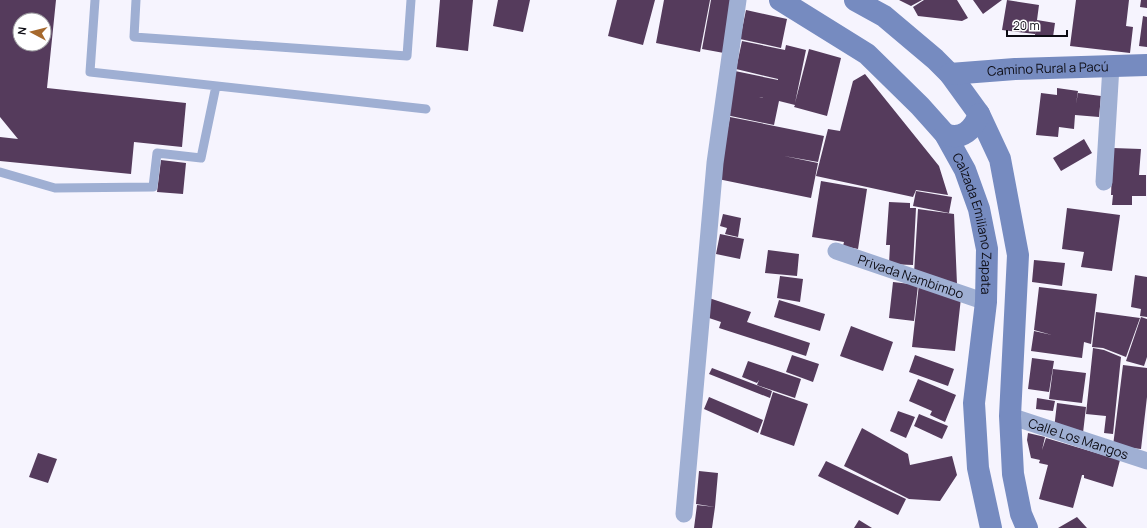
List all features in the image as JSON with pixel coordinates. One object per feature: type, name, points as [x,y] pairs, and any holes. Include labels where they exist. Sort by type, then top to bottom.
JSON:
[{"type":"main road","name":"Calzada Emiliano Zapata","points":[[780,0],[867,54],[920,106],[945,134],[965,170],[979,209],[987,249],[986,302],[974,403],[978,468],[991,528]]},
{"type":"main road","points":[[855,0],[884,16],[935,59],[950,74],[979,114],[1000,159],[1018,255],[1010,416],[1013,474],[1022,514],[1027,528]]},
{"type":"main road","name":"Camino Rural a Pacú","points":[[950,74],[1015,69],[1147,65]]},
{"type":"main road","points":[[945,134],[958,136],[966,133],[972,128],[979,114]]},
{"type":"street","points":[[684,514],[715,163],[738,0]]},
{"type":"street","points":[[1104,182],[1111,66]]},
{"type":"street","name":"Privada Nambimbo","points":[[836,251],[986,302]]},
{"type":"street","name":"Calle Los Mangos","points":[[1010,416],[1147,461]]},
{"type":"lane","points":[[95,0],[90,72],[426,109]]},
{"type":"lane","points":[[136,0],[134,37],[408,56],[411,0]]},
{"type":"lane","points":[[0,172],[55,188],[153,187],[157,153],[201,158],[216,86]]},
{"type":"building","points":[[0,0],[56,0],[52,39],[52,12],[12,12],[12,52],[51,52],[47,88],[186,103],[182,147],[134,142],[131,174],[0,161],[0,137],[18,139],[0,117]]},
{"type":"building","points":[[440,0],[473,0],[468,51],[436,47]]},
{"type":"building","points":[[498,0],[530,0],[523,32],[493,26]]},
{"type":"building","points":[[617,0],[655,0],[643,45],[608,36]]},
{"type":"building","points":[[664,0],[710,0],[700,52],[656,43]]},
{"type":"building","points":[[711,0],[734,0],[724,53],[702,49]]},
{"type":"building","points":[[899,0],[922,0],[911,6]]},
{"type":"building","points":[[924,0],[957,0],[968,18],[962,21],[918,16],[913,7]]},
{"type":"building","points":[[973,0],[1002,0],[983,14]]},
{"type":"building","points":[[1007,0],[1039,5],[1037,20],[1055,23],[1053,37],[1035,35],[1036,24],[1035,34],[1002,30]]},
{"type":"building","points":[[1076,0],[1129,0],[1126,26],[1133,27],[1130,53],[1070,46]]},
{"type":"building","points":[[1141,0],[1147,0],[1147,8],[1140,7]]},
{"type":"building","points":[[746,10],[787,19],[781,48],[740,39]]},
{"type":"building","points":[[1143,16],[1147,17],[1147,47],[1139,46]]},
{"type":"building","points":[[742,41],[785,50],[786,45],[806,50],[795,103],[809,49],[841,58],[827,116],[794,107],[795,105],[779,101],[774,125],[726,115],[735,71],[778,80],[736,69]]},
{"type":"building","points":[[865,74],[939,166],[948,195],[916,190],[913,197],[816,176],[828,129],[840,131],[853,81]]},
{"type":"building","points":[[1057,88],[1078,91],[1076,104],[1078,93],[1101,96],[1099,117],[1075,115],[1074,129],[1059,127],[1058,137],[1036,135],[1041,93],[1057,95]]},
{"type":"building","points":[[730,117],[824,136],[818,162],[784,156],[818,163],[811,198],[718,179]]},
{"type":"building","points":[[1084,139],[1092,153],[1061,171],[1053,158]]},
{"type":"building","points":[[1113,148],[1141,149],[1139,175],[1146,175],[1146,196],[1132,196],[1132,205],[1112,205]]},
{"type":"building","points":[[161,160],[186,163],[183,194],[157,192]]},
{"type":"building","points":[[821,181],[867,189],[858,249],[843,246],[844,242],[812,237]]},
{"type":"building","points":[[916,191],[952,197],[949,213],[913,206]]},
{"type":"building","points":[[889,202],[910,203],[910,208],[916,208],[913,265],[889,264],[890,245],[886,245]]},
{"type":"building","points":[[1067,208],[1120,215],[1112,271],[1081,267],[1084,252],[1062,249]]},
{"type":"building","points":[[918,209],[954,214],[957,284],[914,273]]},
{"type":"building","points":[[723,214],[741,218],[738,237],[725,234],[727,228],[720,226]]},
{"type":"building","points":[[720,234],[744,239],[740,259],[716,254]]},
{"type":"building","points":[[768,250],[799,254],[797,276],[765,273]]},
{"type":"building","points":[[1034,260],[1065,263],[1062,286],[1032,282]]},
{"type":"building","points":[[1135,275],[1147,277],[1147,317],[1140,316],[1141,309],[1131,307]]},
{"type":"building","points":[[780,276],[803,279],[800,302],[777,298]]},
{"type":"building","points":[[893,282],[918,285],[914,321],[889,318]]},
{"type":"building","points":[[919,284],[961,298],[955,351],[912,347]]},
{"type":"building","points":[[1039,287],[1097,294],[1091,344],[1084,342],[1082,358],[1031,351],[1034,331],[1052,335],[1034,330]]},
{"type":"building","points":[[709,298],[751,312],[747,322],[810,343],[806,356],[719,328],[721,322],[703,316]]},
{"type":"building","points":[[779,300],[825,314],[820,331],[774,317]]},
{"type":"building","points":[[1096,312],[1140,318],[1126,357],[1103,348],[1092,347]]},
{"type":"building","points":[[1141,317],[1147,319],[1147,357],[1144,366],[1126,361]]},
{"type":"building","points":[[851,326],[893,342],[883,371],[840,356]]},
{"type":"building","points":[[1093,348],[1104,350],[1121,357],[1113,434],[1104,433],[1106,416],[1086,414]]},
{"type":"building","points":[[792,355],[819,364],[813,382],[786,372]]},
{"type":"building","points":[[915,355],[954,369],[948,386],[909,372]]},
{"type":"building","points":[[1032,358],[1054,361],[1049,392],[1028,389]]},
{"type":"building","points":[[748,361],[801,379],[795,398],[757,385],[759,380],[757,383],[742,377]]},
{"type":"building","points":[[1123,365],[1147,368],[1147,397],[1141,449],[1113,446]]},
{"type":"building","points":[[712,368],[772,391],[770,398],[709,374]]},
{"type":"building","points":[[1053,369],[1086,373],[1082,403],[1049,399]]},
{"type":"building","points":[[918,379],[956,395],[945,422],[930,415],[932,411],[909,401]]},
{"type":"building","points":[[773,392],[808,404],[794,446],[760,434]]},
{"type":"building","points":[[709,397],[763,420],[758,433],[704,409]]},
{"type":"building","points":[[1037,398],[1055,401],[1053,411],[1036,409]]},
{"type":"building","points":[[1057,403],[1086,407],[1083,433],[1054,429]]},
{"type":"building","points":[[898,411],[915,417],[906,438],[890,431]]},
{"type":"building","points":[[919,414],[948,426],[942,439],[914,426]]},
{"type":"building","points":[[862,428],[908,454],[910,465],[952,456],[957,475],[940,501],[909,499],[844,466]]},
{"type":"building","points":[[1028,433],[1045,437],[1042,450],[1046,438],[1120,460],[1113,487],[1084,478],[1084,475],[1082,475],[1073,508],[1039,499],[1048,465],[1039,463],[1040,460],[1031,458],[1027,440]]},
{"type":"building","points":[[38,453],[57,459],[48,483],[29,477]]},
{"type":"building","points":[[826,461],[906,499],[898,515],[818,476]]},
{"type":"building","points":[[699,471],[718,473],[715,507],[696,504]]},
{"type":"building","points":[[697,505],[715,507],[712,528],[694,528]]},
{"type":"building","points":[[1077,517],[1087,528],[1058,528]]},
{"type":"building","points":[[859,520],[872,528],[854,528]]}]
